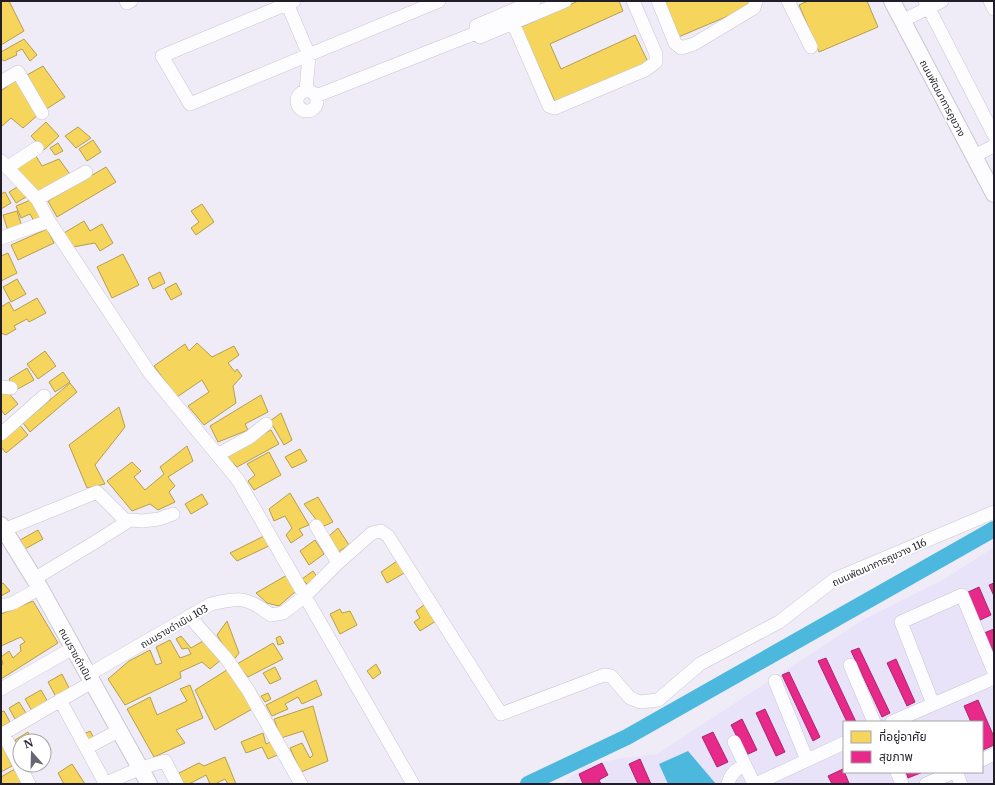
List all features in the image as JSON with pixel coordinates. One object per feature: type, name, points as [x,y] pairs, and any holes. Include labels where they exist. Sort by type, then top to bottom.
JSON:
[{"type":"main road","name":"ถนนพัฒนาการคูขวาง","points":[[892,1],[994,194]]},
{"type":"main road","name":"ถนนราขดำเนิน","points":[[2,529],[37,583],[149,784]]},
{"type":"street","points":[[126,1],[127,3],[131,1]]},
{"type":"street","points":[[439,1],[309,55],[190,104],[162,56],[289,2],[309,55],[311,94],[476,33]]},
{"type":"street","points":[[534,1],[476,26],[476,33],[480,37],[565,1]]},
{"type":"street","points":[[513,23],[546,100],[549,106],[555,108],[645,70],[656,62],[656,54],[633,1]]},
{"type":"street","points":[[658,1],[675,42],[681,48],[694,44],[754,8],[756,1]]},
{"type":"street","points":[[788,1],[811,47]]},
{"type":"street","points":[[902,21],[927,4],[942,1]]},
{"type":"street","points":[[990,1],[994,9]]},
{"type":"street","points":[[927,4],[994,135]]},
{"type":"street","points":[[1,82],[18,72],[42,113]]},
{"type":"street","points":[[974,156],[994,146]]},
{"type":"street","points":[[37,148],[4,164],[37,199],[49,221],[149,372],[238,480],[413,784]]},
{"type":"street","points":[[37,199],[86,172]]},
{"type":"street","points":[[1,238],[49,221]]},
{"type":"street","points":[[1,434],[44,396]]},
{"type":"street","points":[[217,455],[250,437],[266,424]]},
{"type":"street","points":[[2,529],[97,492],[126,521]]},
{"type":"street","name":"ถนนพัฒนาการคูขวาง 116","points":[[501,714],[604,675],[611,676],[630,698],[640,702],[658,700],[700,664],[779,622],[835,579],[994,512]]},
{"type":"street","points":[[1,606],[13,604],[37,583],[126,521],[133,519],[142,521],[159,519],[173,514]]},
{"type":"street","points":[[316,526],[338,563]]},
{"type":"street","name":"ถนนราขดำเนิน 103","points":[[2,734],[60,700],[90,679],[211,604],[238,599],[246,600],[257,604],[271,615],[283,613],[305,596],[338,563],[372,533],[381,531],[388,536],[501,714]]},
{"type":"street","points":[[934,704],[901,622],[962,595],[994,672]]},
{"type":"street","points":[[190,616],[226,658],[248,690],[301,784]]},
{"type":"street","points":[[1,689],[73,648]]},
{"type":"street","points":[[850,665],[874,721]]},
{"type":"street","points":[[894,721],[994,678]]},
{"type":"street","points":[[775,681],[807,760]]},
{"type":"street","points":[[60,700],[105,784],[141,768],[165,761],[178,784]]},
{"type":"street","points":[[86,748],[120,730]]},
{"type":"street","points":[[2,734],[28,784]]},
{"type":"street","points":[[734,742],[755,784],[843,743]]},
{"type":"street","points":[[983,760],[994,754]]},
{"type":"street","points":[[728,784],[738,768],[745,766]]},
{"type":"street","points":[[897,773],[902,784]]},
{"type":"street","points":[[926,784],[953,773]]},
{"type":"street","points":[[956,773],[961,784]]},
{"type":"shaded area","points":[[994,547],[994,784],[563,784],[584,766],[622,758],[657,754],[861,621],[946,578]]},
{"type":"water","points":[[688,751],[716,784],[668,784],[659,764]]},
{"type":"building: ที่อยู่อาศัย","points":[[1,1],[9,1],[24,31],[1,45]]},
{"type":"building: ที่อยู่อาศัย","points":[[578,1],[619,1],[623,11],[550,44],[561,69],[635,35],[648,62],[556,104],[521,27]]},
{"type":"building: ที่อยู่อาศัย","points":[[660,1],[754,1],[754,5],[676,38]]},
{"type":"building: ที่อยู่อาศัย","points":[[808,1],[867,1],[878,27],[819,52],[799,5]]},
{"type":"building: ที่อยู่อาศัย","points":[[24,39],[37,55],[30,61],[22,49],[16,52],[17,55],[4,61],[1,59],[1,52]]},
{"type":"building: ที่อยู่อาศัย","points":[[43,66],[65,97],[45,110],[27,75]]},
{"type":"building: ที่อยู่อาศัย","points":[[18,78],[39,114],[23,128],[11,118],[1,127],[1,91]]},
{"type":"building: ที่อยู่อาศัย","points":[[46,122],[59,136],[44,150],[31,136]]},
{"type":"building: ที่อยู่อาศัย","points":[[78,127],[91,138],[76,148],[65,136]]},
{"type":"building: ที่อยู่อาศัย","points":[[93,140],[101,152],[87,161],[79,149]]},
{"type":"building: ที่อยู่อาศัย","points":[[58,143],[63,151],[55,155],[50,148]]},
{"type":"building: ที่อยู่อาศัย","points":[[36,156],[42,166],[59,159],[72,177],[41,195],[15,169]]},
{"type":"building: ที่อยู่อาศัย","points":[[106,167],[116,182],[57,217],[48,201]]},
{"type":"building: ที่อยู่อาศัย","points":[[19,186],[26,197],[16,203],[9,192]]},
{"type":"building: ที่อยู่อาศัย","points":[[5,192],[11,203],[1,209],[1,194]]},
{"type":"building: ที่อยู่อาศัย","points":[[33,199],[42,219],[35,223],[30,214],[21,218],[16,206]]},
{"type":"building: ที่อยู่อาศัย","points":[[202,204],[214,222],[196,235],[191,228],[199,222],[191,211]]},
{"type":"building: ที่อยู่อาศัย","points":[[17,211],[22,227],[8,231],[3,215]]},
{"type":"building: ที่อยู่อาศัย","points":[[84,221],[90,231],[102,224],[113,243],[100,251],[95,243],[73,247],[64,233]]},
{"type":"building: ที่อยู่อาศัย","points":[[47,229],[54,243],[18,260],[11,245]]},
{"type":"building: ที่อยู่อาศัย","points":[[8,253],[17,273],[1,281],[1,256]]},
{"type":"building: ที่อยู่อาศัย","points":[[123,254],[139,285],[112,298],[97,267]]},
{"type":"building: ที่อยู่อาศัย","points":[[160,272],[165,283],[153,289],[148,278]]},
{"type":"building: ที่อยู่อาศัย","points":[[17,279],[26,294],[11,302],[3,287]]},
{"type":"building: ที่อยู่อาศัย","points":[[176,283],[182,294],[171,300],[165,289]]},
{"type":"building: ที่อยู่อาศัย","points":[[37,298],[46,313],[29,322],[27,319],[14,326],[16,329],[6,335],[1,333],[1,307],[9,302],[14,311]]},
{"type":"building: ที่อยู่อาศัย","points":[[197,343],[212,357],[234,346],[239,355],[228,363],[235,372],[237,369],[242,376],[233,386],[236,403],[204,425],[188,406],[209,392],[202,380],[177,397],[154,366],[185,344],[189,351]]},
{"type":"building: ที่อยู่อาศัย","points":[[45,351],[56,366],[38,379],[27,364]]},
{"type":"building: ที่อยู่อาศัย","points":[[27,368],[34,380],[16,390],[9,379]]},
{"type":"building: ที่อยู่อาศัย","points":[[63,372],[70,382],[55,392],[49,382]]},
{"type":"building: ที่อยู่อาศัย","points":[[70,383],[77,392],[30,432],[23,423]]},
{"type":"building: ที่อยู่อาศัย","points":[[6,390],[18,404],[5,415],[1,410],[1,395]]},
{"type":"building: ที่อยู่อาศัย","points":[[261,395],[268,412],[245,424],[248,430],[218,442],[210,426]]},
{"type":"building: ที่อยู่อาศัย","points":[[119,407],[125,427],[95,465],[105,484],[87,488],[69,445]]},
{"type":"building: ที่อยู่อาศัย","points":[[281,413],[292,440],[284,445],[270,421]]},
{"type":"building: ที่อยู่อาศัย","points":[[18,423],[28,435],[6,453],[1,447],[1,438]]},
{"type":"building: ที่อยู่อาศัย","points":[[271,430],[279,444],[237,467],[224,454]]},
{"type":"building: ที่อยู่อาศัย","points":[[187,446],[193,461],[168,477],[175,486],[169,492],[175,502],[158,510],[150,504],[132,511],[107,481],[132,462],[141,471],[134,477],[145,490],[164,474],[160,467]]},
{"type":"building: ที่อยู่อาศัย","points":[[300,449],[307,461],[292,468],[285,457]]},
{"type":"building: ที่อยู่อาศัย","points":[[269,452],[281,475],[254,490],[248,481],[255,475],[247,464]]},
{"type":"building: ที่อยู่อาศัย","points":[[290,493],[309,525],[299,529],[303,535],[291,543],[286,535],[292,528],[285,516],[274,521],[269,509]]},
{"type":"building: ที่อยู่อาศัย","points":[[202,494],[208,504],[191,514],[185,504]]},
{"type":"building: ที่อยู่อาศัย","points":[[318,497],[333,522],[322,527],[304,504]]},
{"type":"building: ที่อยู่อาศัย","points":[[338,528],[349,545],[338,552],[329,536]]},
{"type":"building: ที่อยู่อาศัย","points":[[38,530],[43,539],[25,549],[20,540]]},
{"type":"building: ที่อยู่อาศัย","points":[[266,535],[271,545],[237,561],[230,553]]},
{"type":"building: ที่อยู่อาศัย","points":[[315,540],[324,554],[309,565],[300,551]]},
{"type":"building: ที่อยู่อาศัย","points":[[397,561],[406,572],[387,583],[381,572]]},
{"type":"building: ที่อยู่อาศัย","points":[[313,571],[318,578],[309,586],[302,579]]},
{"type":"building: ที่อยู่อาศัย","points":[[287,575],[296,591],[279,606],[267,603],[256,593]]},
{"type":"building: ที่อยู่อาศัย","points":[[3,583],[10,591],[1,596],[1,584]]},
{"type":"building: ที่อยู่อาศัย","points":[[33,601],[58,643],[1,679],[1,665],[3,664],[1,657],[9,651],[13,658],[21,651],[20,645],[25,642],[21,637],[1,646],[1,614]]},
{"type":"building: ที่อยู่อาศัย","points":[[425,604],[436,621],[420,631],[414,622],[420,618],[416,611]]},
{"type":"building: ที่อยู่อาศัย","points":[[340,609],[342,613],[350,611],[357,625],[340,634],[330,614]]},
{"type":"building: ที่อยู่อาศัย","points":[[227,621],[239,653],[233,661],[217,635]]},
{"type":"building: ที่อยู่อาศัย","points":[[181,636],[191,648],[203,641],[222,659],[210,669],[202,662],[180,672],[181,678],[125,705],[108,679],[129,661],[150,650],[156,665],[162,663],[156,647],[170,640],[180,658],[191,654],[188,648],[182,649],[176,639]]},
{"type":"building: ที่อยู่อาศัย","points":[[280,636],[284,643],[278,645],[276,638]]},
{"type":"building: ที่อยู่อาศัย","points":[[273,643],[283,659],[248,677],[237,664]]},
{"type":"building: ที่อยู่อาศัย","points":[[376,664],[381,673],[373,679],[367,671]]},
{"type":"building: ที่อยู่อาศัย","points":[[275,667],[281,679],[270,684],[263,673]]},
{"type":"building: ที่อยู่อาศัย","points":[[230,668],[254,708],[215,730],[195,690]]},
{"type":"building: ที่อยู่อาศัย","points":[[62,674],[70,690],[56,697],[48,682]]},
{"type":"building: ที่อยู่อาศัย","points":[[316,680],[322,695],[302,704],[298,697],[285,704],[288,709],[272,716],[266,705]]},
{"type":"building: ที่อยู่อาศัย","points":[[190,685],[203,718],[176,730],[185,743],[154,757],[127,709],[150,697],[157,715],[187,701],[180,689]]},
{"type":"building: ที่อยู่อาศัย","points":[[41,690],[48,702],[32,711],[25,699]]},
{"type":"building: ที่อยู่อาศัย","points":[[268,693],[271,699],[265,702],[261,696]]},
{"type":"building: ที่อยู่อาศัย","points":[[19,702],[26,713],[15,719],[9,708]]},
{"type":"building: ที่อยู่อาศัย","points":[[313,706],[328,761],[301,772],[290,748],[302,743],[310,758],[313,755],[303,731],[281,738],[274,719]]},
{"type":"building: ที่อยู่อาศัย","points":[[4,711],[10,722],[1,727],[1,712]]},
{"type":"building: ที่อยู่อาศัย","points":[[90,731],[94,738],[89,742],[84,734]]},
{"type":"building: ที่อยู่อาศัย","points":[[263,733],[266,744],[272,741],[280,754],[268,759],[262,747],[246,753],[241,742]]},
{"type":"building: ที่อยู่อาศัย","points":[[1,741],[12,766],[1,772]]},
{"type":"building: ที่อยู่อาศัย","points":[[225,757],[236,784],[228,784],[225,779],[215,784],[210,784],[206,775],[189,784],[184,784],[179,773],[199,763],[204,766]]},
{"type":"building: ที่อยู่อาศัย","points":[[72,764],[85,784],[64,784],[58,773]]},
{"type":"building: ที่อยู่อาศัย","points":[[12,771],[12,773],[17,773],[23,784],[1,784],[1,777]]},
{"type":"building: สุขภาพ","points":[[994,583],[994,596],[989,585]]},
{"type":"building: สุขภาพ","points":[[979,587],[991,615],[978,621],[966,593]]},
{"type":"building: สุขภาพ","points":[[994,629],[994,657],[984,633]]},
{"type":"building: สุขภาพ","points":[[859,648],[890,713],[882,717],[851,651]]},
{"type":"building: สุขภาพ","points":[[826,658],[856,721],[847,721],[818,661]]},
{"type":"building: สุขภาพ","points":[[896,659],[915,702],[907,706],[887,663]]},
{"type":"building: สุขภาพ","points":[[789,672],[820,737],[813,741],[782,675]]},
{"type":"building: สุขภาพ","points":[[978,700],[994,737],[994,745],[983,750],[983,721],[971,721],[964,706]]},
{"type":"building: สุขภาพ","points":[[765,709],[785,752],[776,756],[756,713]]},
{"type":"building: สุขภาพ","points":[[742,719],[757,750],[746,755],[731,725]]},
{"type":"building: สุขภาพ","points":[[713,732],[728,762],[717,767],[702,737]]},
{"type":"building: สุขภาพ","points":[[640,759],[651,784],[638,784],[629,764]]},
{"type":"building: สุขภาพ","points":[[602,763],[608,775],[599,780],[601,784],[583,784],[579,774]]},
{"type":"building: สุขภาพ","points":[[843,769],[843,773],[845,773],[849,783],[832,784],[828,776]]},
{"type":"building: สุขภาพ","points":[[906,773],[920,773],[908,778]]},
{"type":"waterway","points":[[528,784],[627,737],[994,529]]}]
